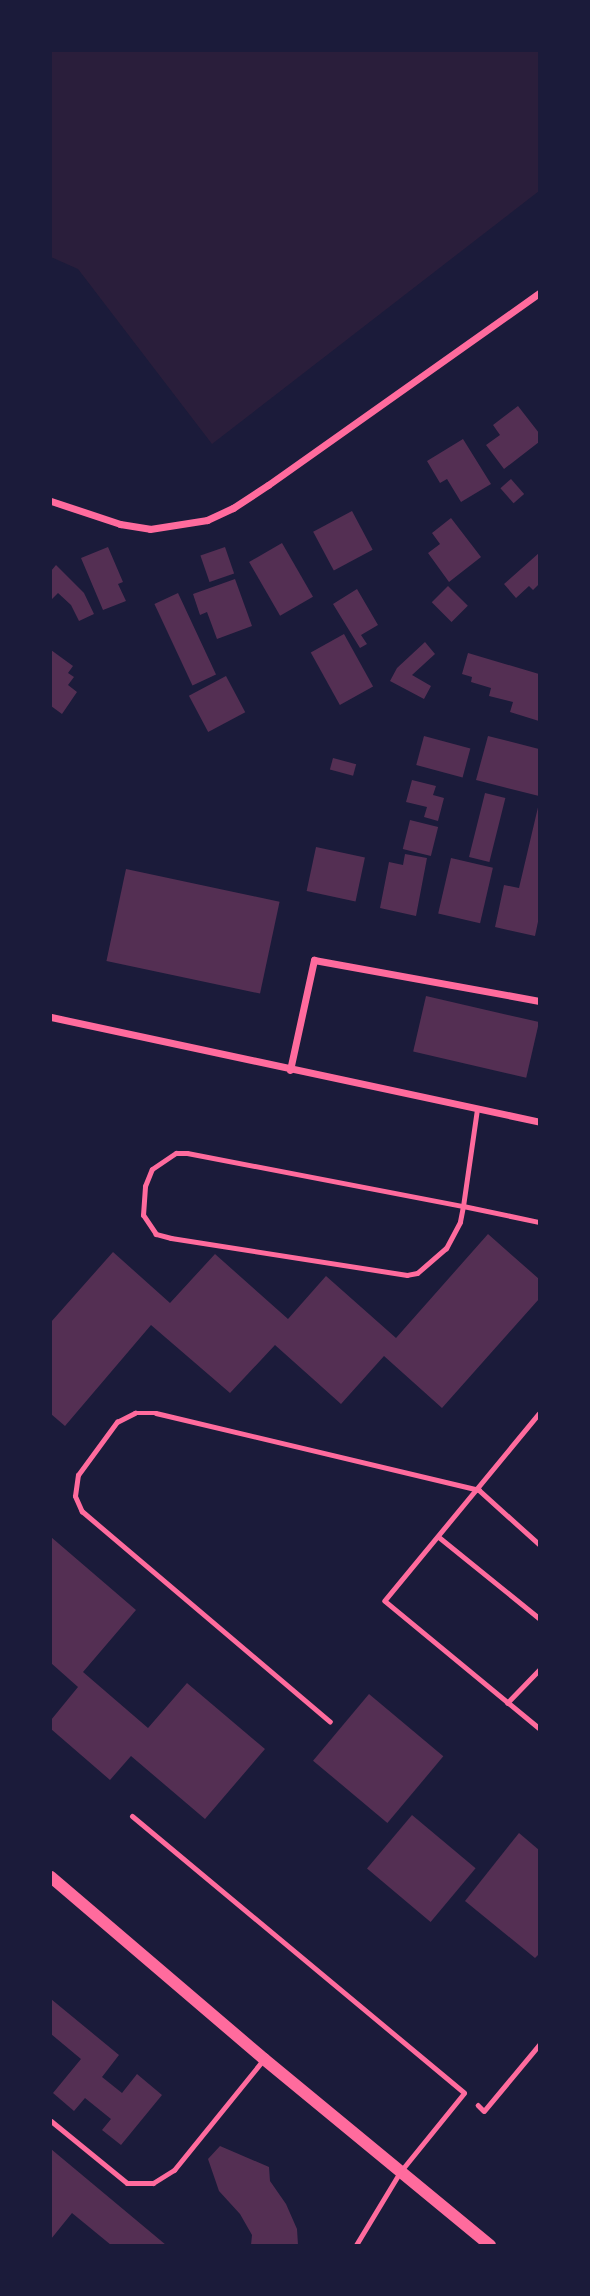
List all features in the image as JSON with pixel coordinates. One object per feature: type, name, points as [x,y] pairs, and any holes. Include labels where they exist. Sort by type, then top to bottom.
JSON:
[{"type":"street","points":[[51,501],[120,524],[150,529],[207,520],[233,508],[268,485],[539,293]]},
{"type":"street","points":[[290,1070],[314,960],[539,1001]]},
{"type":"street","points":[[51,1017],[539,1122]]},
{"type":"street","points":[[51,1877],[485,2243]]},
{"type":"lane","points":[[477,1109],[463,1206],[460,1222],[446,1248],[426,1268],[407,1275],[171,1238],[156,1234],[143,1215],[143,1200],[152,1168],[176,1153],[463,1206],[539,1222]]},
{"type":"lane","points":[[131,1816],[464,2093],[400,2172],[356,2245]]},
{"type":"lane","points":[[51,2121],[127,2183],[153,2183],[174,2171],[264,2059]]},
{"type":"path","points":[[330,1722],[82,1512],[75,1487],[84,1465],[117,1422],[146,1412],[479,1490],[539,1544]]},
{"type":"path","points":[[539,1414],[385,1601],[539,1728]]},
{"type":"path","points":[[439,1537],[539,1618]]},
{"type":"path","points":[[507,1703],[539,1670]]},
{"type":"path","points":[[464,2093],[484,2111],[539,2045]]},
{"type":"shaded area","points":[[51,51],[539,51],[539,191],[212,444],[78,269],[51,257]]},
{"type":"building","points":[[518,406],[539,433],[539,442],[504,469],[486,445],[500,435],[493,425]]},
{"type":"building","points":[[463,439],[491,484],[461,502],[447,479],[440,483],[427,461]]},
{"type":"building","points":[[511,479],[524,494],[514,503],[500,488]]},
{"type":"building","points":[[352,511],[373,550],[334,571],[313,532]]},
{"type":"building","points":[[451,518],[481,557],[449,582],[428,553],[440,544],[432,533]]},
{"type":"building","points":[[282,543],[313,597],[280,616],[249,562]]},
{"type":"building","points":[[108,547],[123,582],[118,584],[126,601],[103,610],[81,558]]},
{"type":"building","points":[[225,547],[234,573],[210,582],[200,555]]},
{"type":"building","points":[[539,553],[539,584],[533,590],[529,586],[516,598],[504,584]]},
{"type":"building","points":[[56,565],[84,593],[94,614],[79,621],[71,605],[58,593],[51,600],[51,571]]},
{"type":"building","points":[[235,579],[252,626],[217,639],[207,612],[200,615],[193,594]]},
{"type":"building","points":[[448,586],[468,606],[452,622],[432,602]]},
{"type":"building","points":[[357,589],[378,625],[361,635],[367,644],[360,648],[333,604]]},
{"type":"building","points":[[178,593],[216,675],[192,686],[154,604]]},
{"type":"building","points":[[344,634],[373,686],[340,705],[311,652]]},
{"type":"building","points":[[425,642],[435,654],[412,675],[431,686],[424,699],[390,681],[397,668]]},
{"type":"building","points":[[51,650],[73,666],[68,673],[74,677],[68,685],[77,692],[62,714],[51,706]]},
{"type":"building","points":[[468,653],[539,674],[539,721],[510,712],[513,702],[489,696],[491,688],[471,682],[472,677],[462,674]]},
{"type":"building","points":[[226,676],[245,712],[208,732],[189,696]]},
{"type":"building","points":[[424,736],[470,748],[463,777],[416,765]]},
{"type":"building","points":[[488,736],[539,749],[539,796],[476,780]]},
{"type":"building","points":[[333,758],[356,764],[353,776],[330,770]]},
{"type":"building","points":[[412,780],[436,786],[433,795],[444,798],[438,821],[424,817],[427,807],[406,802]]},
{"type":"building","points":[[485,793],[505,798],[489,862],[469,857]]},
{"type":"building","points":[[539,803],[539,917],[535,936],[495,927],[504,885],[519,888]]},
{"type":"building","points":[[410,820],[438,827],[431,856],[403,849]]},
{"type":"building","points":[[316,847],[365,857],[356,901],[307,891]]},
{"type":"building","points":[[405,854],[427,858],[416,916],[380,908],[389,862],[403,865]]},
{"type":"building","points":[[451,858],[493,868],[480,923],[438,914]]},
{"type":"building","points":[[126,869],[280,902],[260,994],[106,961]]},
{"type":"building","points":[[426,996],[539,1022],[526,1078],[413,1052]]},
{"type":"building","points":[[488,1234],[539,1279],[539,1299],[442,1408],[384,1356],[341,1404],[275,1345],[230,1393],[151,1325],[65,1426],[51,1414],[51,1322],[113,1252],[170,1303],[215,1254],[288,1319],[326,1276],[396,1338]]},
{"type":"building","points":[[51,1537],[136,1610],[83,1672],[148,1728],[187,1683],[265,1749],[205,1819],[131,1756],[110,1780],[51,1729],[51,1720],[78,1687],[51,1663]]},
{"type":"building","points":[[369,1694],[443,1756],[387,1823],[313,1761]]},
{"type":"building","points":[[412,1815],[476,1868],[431,1922],[367,1869]]},
{"type":"building","points":[[519,1833],[539,1850],[539,1954],[535,1958],[465,1901]]},
{"type":"building","points":[[51,1999],[119,2055],[102,2077],[122,2093],[137,2074],[162,2095],[121,2145],[102,2130],[111,2119],[85,2098],[74,2111],[53,2093],[81,2059],[51,2034]]},
{"type":"building","points":[[220,2146],[269,2167],[270,2181],[286,2204],[297,2229],[298,2245],[251,2245],[252,2235],[240,2214],[219,2191],[208,2159]]},
{"type":"building","points":[[51,2149],[166,2245],[111,2245],[72,2213],[51,2239]]}]
